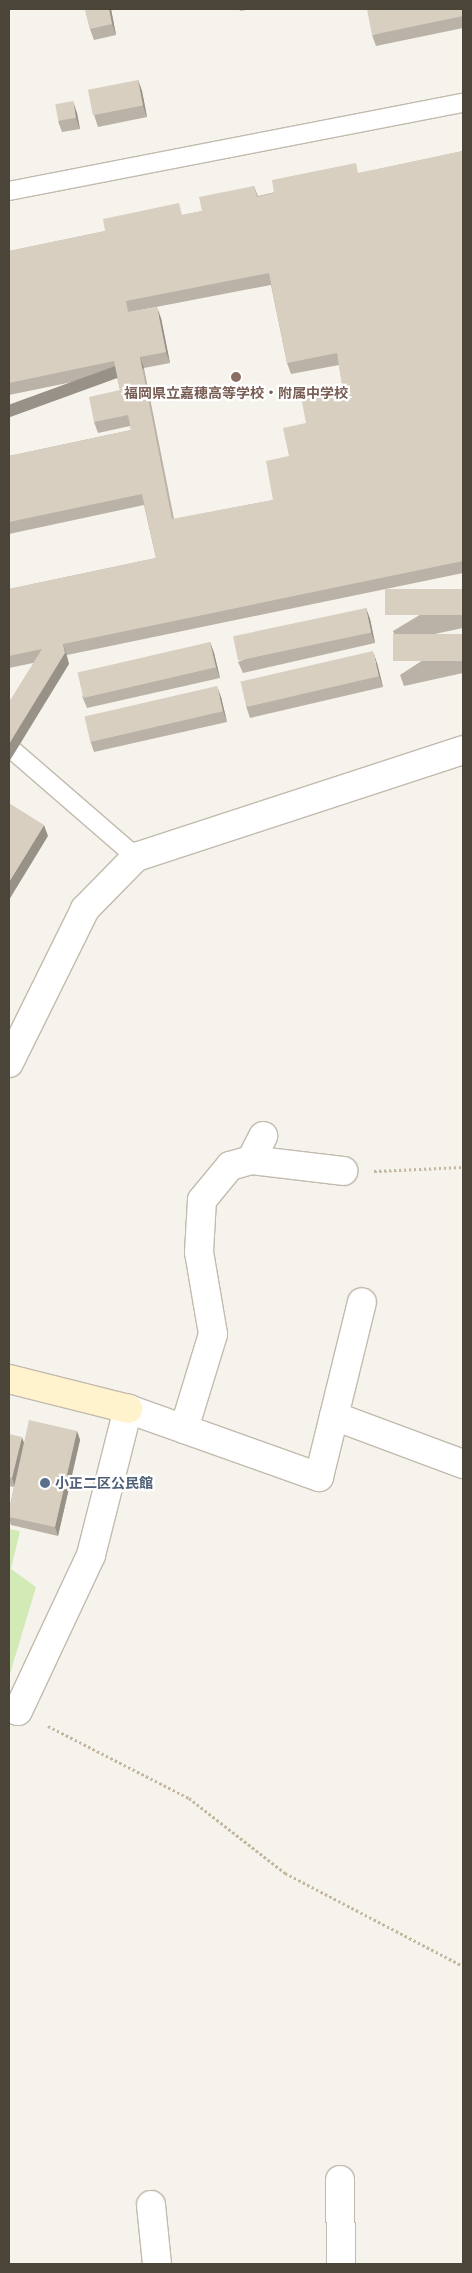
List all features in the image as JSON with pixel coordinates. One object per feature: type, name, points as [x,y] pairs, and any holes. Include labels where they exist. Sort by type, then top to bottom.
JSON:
[{"type":"street","points":[[9,1063],[85,909],[136,857],[463,750]]},
{"type":"street","points":[[251,1160],[263,1136]]},
{"type":"street","points":[[184,1429],[213,1334],[199,1252],[202,1200],[230,1166],[251,1160],[343,1171]]},
{"type":"street","points":[[9,1379],[128,1410],[319,1476],[362,1302]]},
{"type":"street","points":[[14,1710],[91,1555],[128,1410]]},
{"type":"street","points":[[334,1416],[463,1464]]},
{"type":"street","points":[[340,2180],[341,2264]]},
{"type":"street","points":[[151,2205],[157,2264]]},
{"type":"lane","points":[[9,191],[463,103]]},
{"type":"lane","points":[[9,746],[136,857]]},
{"type":"path","points":[[343,1171],[463,1167]]},
{"type":"path","points":[[14,1710],[189,1798],[285,1873],[463,1966]]},
{"type":"green space","points":[[9,1529],[20,1531],[11,1569],[36,1587],[9,1677]]},
{"type":"building","points":[[85,9],[109,9],[112,24],[90,29]]},
{"type":"building","points":[[367,9],[463,9],[463,16],[372,35]]},
{"type":"building","points":[[138,80],[143,106],[93,115],[88,90]]},
{"type":"building","points":[[73,101],[76,118],[58,121],[55,104]]},
{"type":"building","points":[[463,151],[463,561],[63,644],[65,653],[9,744],[9,702],[42,649],[9,656],[9,589],[156,558],[142,494],[9,522],[9,456],[131,430],[128,415],[94,422],[89,397],[120,390],[114,361],[9,383],[9,251],[105,231],[103,219],[179,203],[182,215],[202,211],[199,197],[254,186],[257,197],[274,193],[272,180],[356,163],[358,173]],"holes":[[[269,273],[287,363],[337,353],[342,384],[300,391],[306,423],[283,428],[289,456],[266,461],[273,500],[172,519],[140,357],[166,352],[157,307],[128,312],[126,301]]]},
{"type":"building","points":[[385,589],[463,589],[463,615],[385,615]]},
{"type":"building","points":[[366,608],[371,632],[238,661],[233,636]]},
{"type":"building","points":[[393,634],[463,634],[463,661],[393,661]]},
{"type":"building","points":[[210,642],[216,667],[83,698],[77,673]]},
{"type":"building","points":[[373,651],[379,676],[246,707],[240,682]]},
{"type":"building","points":[[217,686],[223,711],[90,742],[84,717]]},
{"type":"building","points":[[9,803],[44,825],[9,882]]},
{"type":"building","name":"小正二区公民館","points":[[29,1420],[77,1431],[55,1527],[9,1517]]},
{"type":"building","points":[[9,1434],[22,1437],[12,1478],[9,1478]]},
{"type":"place","name":"福岡県立嘉穂高等学校・附属中学校","points":[[236,377]]},
{"type":"place","name":"小正二区公民館","points":[[45,1483]]}]
